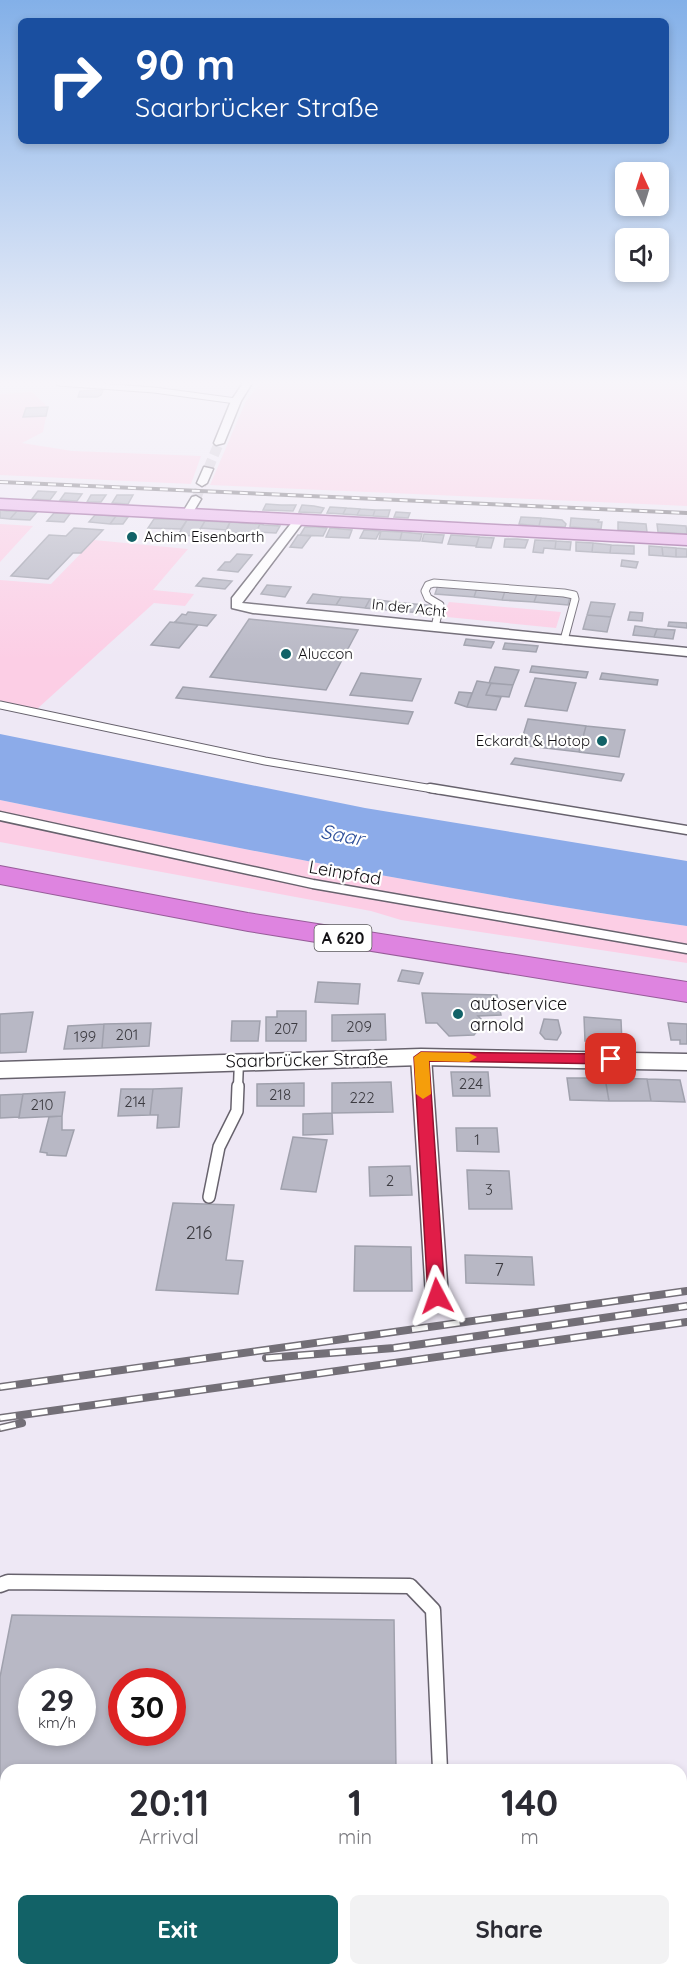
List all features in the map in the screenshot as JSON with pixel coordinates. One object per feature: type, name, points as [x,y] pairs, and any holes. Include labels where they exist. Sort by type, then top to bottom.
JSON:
[{"type":"highway","name":"A 620","points":[[0,859],[278,910],[687,975]]},
{"type":"highway","name":"A 620","points":[[0,875],[271,926],[687,992]]},
{"type":"main road","points":[[0,504],[192,505],[227,512],[301,518],[687,540]]},
{"type":"street","points":[[202,483],[205,475]]},
{"type":"street","name":"In der Acht","points":[[301,518],[236,601],[236,605],[253,609],[687,652]]},
{"type":"street","points":[[421,1057],[437,1296]]},
{"type":"street","name":"Saarbrücker Straße","points":[[0,1070],[421,1057],[687,1062]]},
{"type":"lane","points":[[435,627],[440,604],[428,598],[425,591],[428,585],[434,583],[564,593],[574,595],[575,599],[564,640]]},
{"type":"lane","points":[[0,705],[265,761],[687,830]]},
{"type":"lane","name":"Leinpfad","points":[[0,816],[313,884],[687,949]]},
{"type":"lane","points":[[209,1197],[219,1147],[237,1111],[239,1061]]},
{"type":"lane","points":[[0,1585],[8,1582],[410,1586],[433,1610],[440,1764]]},
{"type":"shaded area","points":[[4,475],[194,475],[191,484]]},
{"type":"shaded area","points":[[214,475],[687,475],[687,506],[210,485]]},
{"type":"shaded area","points":[[0,524],[33,526],[0,562]]},
{"type":"shaded area","points":[[94,540],[188,549],[153,590],[194,594],[185,606],[154,603],[37,709],[0,702],[0,580],[51,584]]},
{"type":"shaded area","points":[[449,602],[561,612],[556,628],[447,617],[443,614]]},
{"type":"shaded area","points":[[0,800],[429,884],[687,926],[687,963],[401,920],[371,911],[0,842]]},
{"type":"water","name":"Saar","points":[[0,734],[365,808],[687,861],[687,926],[429,884],[0,800]]},
{"type":"building","points":[[38,491],[56,492],[50,500],[32,499]]},
{"type":"building","points":[[65,493],[82,494],[77,501],[60,500]]},
{"type":"building","points":[[91,495],[106,495],[101,502],[87,502]]},
{"type":"building","points":[[117,495],[133,495],[128,504],[112,503]]},
{"type":"building","points":[[266,504],[296,505],[293,511],[263,510]]},
{"type":"building","points":[[302,505],[324,508],[321,513],[299,512]]},
{"type":"building","points":[[330,507],[346,508],[343,514],[327,513]]},
{"type":"building","points":[[346,508],[360,509],[357,515],[343,514]]},
{"type":"building","points":[[360,509],[375,510],[373,516],[357,515]]},
{"type":"building","points":[[0,510],[17,511],[10,519],[0,518]]},
{"type":"building","points":[[375,510],[390,510],[388,517],[373,516]]},
{"type":"building","points":[[17,511],[37,512],[30,520],[10,519]]},
{"type":"building","points":[[396,512],[410,513],[408,518],[394,517]]},
{"type":"building","points":[[54,513],[70,514],[64,522],[47,521]]},
{"type":"building","points":[[95,515],[116,516],[110,524],[89,522]]},
{"type":"building","points":[[116,516],[128,517],[123,524],[110,524]]},
{"type":"building","points":[[521,517],[541,518],[539,526],[519,524]]},
{"type":"building","points":[[541,518],[562,520],[566,524],[565,527],[539,526]]},
{"type":"building","points":[[571,518],[599,520],[598,522],[602,522],[601,529],[570,527]]},
{"type":"building","points":[[154,519],[187,520],[181,529],[148,528]]},
{"type":"building","points":[[187,520],[205,521],[196,536],[178,535]]},
{"type":"building","points":[[205,521],[230,522],[227,530],[201,528]]},
{"type":"building","points":[[230,522],[260,524],[255,534],[225,532]]},
{"type":"building","points":[[618,522],[646,524],[647,532],[618,530]]},
{"type":"building","points":[[260,524],[280,526],[276,533],[256,532]]},
{"type":"building","points":[[657,524],[686,526],[687,534],[658,532]]},
{"type":"building","points":[[305,527],[327,528],[323,536],[300,535]]},
{"type":"building","points":[[74,528],[103,530],[81,553],[73,553],[48,579],[11,576],[49,535],[66,536]]},
{"type":"building","points":[[330,528],[352,530],[349,538],[326,537]]},
{"type":"building","points":[[364,530],[380,531],[376,539],[360,538]]},
{"type":"building","points":[[381,531],[402,532],[400,540],[379,539]]},
{"type":"building","points":[[402,532],[422,534],[420,541],[400,540]]},
{"type":"building","points":[[424,534],[444,535],[442,543],[422,541]]},
{"type":"building","points":[[298,535],[311,536],[302,548],[290,547]]},
{"type":"building","points":[[451,535],[479,537],[476,546],[448,544]]},
{"type":"building","points":[[479,537],[494,538],[491,548],[476,547]]},
{"type":"building","points":[[505,539],[528,540],[525,548],[504,547]]},
{"type":"building","points":[[535,540],[556,541],[555,549],[544,548],[543,553],[533,552]]},
{"type":"building","points":[[556,541],[571,542],[570,550],[555,549]]},
{"type":"building","points":[[576,542],[593,543],[592,552],[576,551]]},
{"type":"building","points":[[593,543],[611,545],[610,553],[592,552]]},
{"type":"building","points":[[611,545],[634,546],[634,554],[610,553]]},
{"type":"building","points":[[649,546],[662,547],[663,556],[649,555]]},
{"type":"building","points":[[662,547],[676,548],[676,557],[663,556]]},
{"type":"building","points":[[676,548],[687,549],[687,557],[676,557]]},
{"type":"building","points":[[237,554],[252,555],[238,572],[218,570],[225,562],[230,562]]},
{"type":"building","points":[[622,560],[638,562],[636,568],[621,566]]},
{"type":"building","points":[[203,578],[232,581],[225,589],[196,586]]},
{"type":"building","points":[[267,585],[291,587],[285,597],[261,594]]},
{"type":"building","points":[[438,585],[477,588],[474,597],[435,594]]},
{"type":"building","points":[[477,588],[505,591],[502,600],[474,597]]},
{"type":"building","points":[[505,591],[537,594],[534,602],[502,600]]},
{"type":"building","points":[[313,594],[341,597],[336,605],[307,603]]},
{"type":"building","points":[[537,594],[570,597],[568,605],[534,602]]},
{"type":"building","points":[[341,597],[370,599],[365,608],[336,605]]},
{"type":"building","points":[[370,599],[403,603],[399,611],[365,608]]},
{"type":"building","points":[[591,602],[615,604],[611,617],[587,615]]},
{"type":"building","points":[[403,603],[437,606],[433,614],[399,611]]},
{"type":"building","points":[[188,612],[216,615],[207,626],[175,622],[182,614],[186,615]]},
{"type":"building","points":[[630,612],[643,613],[642,621],[628,620]]},
{"type":"building","points":[[587,615],[611,617],[607,632],[583,629]]},
{"type":"building","name":"Aluccon","points":[[249,619],[358,630],[326,690],[210,677]]},
{"type":"building","points":[[170,622],[198,625],[179,648],[151,645]]},
{"type":"building","points":[[669,622],[687,623],[687,628],[668,626]]},
{"type":"building","points":[[635,626],[657,629],[654,637],[633,635]]},
{"type":"building","points":[[657,629],[675,630],[673,639],[654,637]]},
{"type":"building","points":[[466,639],[494,642],[491,648],[464,645]]},
{"type":"building","points":[[505,643],[538,646],[536,652],[503,649]]},
{"type":"building","points":[[532,666],[588,672],[586,678],[530,672]]},
{"type":"building","points":[[495,667],[519,670],[513,685],[489,683]]},
{"type":"building","points":[[361,673],[421,679],[412,701],[350,695]]},
{"type":"building","points":[[602,673],[658,680],[657,685],[600,679]]},
{"type":"building","points":[[535,678],[576,683],[567,711],[525,706]]},
{"type":"building","points":[[477,681],[491,683],[486,695],[501,697],[496,710],[467,707]]},
{"type":"building","points":[[491,683],[513,685],[509,697],[486,695]]},
{"type":"building","points":[[183,687],[413,712],[408,724],[176,698]]},
{"type":"building","points":[[459,692],[472,693],[467,707],[455,703]]},
{"type":"building","points":[[528,719],[586,726],[579,752],[520,745]]},
{"type":"building","name":"Eckardt & Hotop","points":[[586,726],[625,730],[619,757],[579,752]]},
{"type":"building","points":[[515,758],[624,774],[621,781],[511,764]]},
{"type":"building","points":[[402,970],[423,973],[419,984],[398,981]]},
{"type":"building","points":[[318,982],[360,984],[358,1004],[315,1002]]},
{"type":"building","points":[[422,993],[497,995],[501,1015],[478,1016],[484,1022],[474,1035],[449,1036],[437,1023],[426,1023]]},
{"type":"building","points":[[277,1011],[306,1011],[306,1041],[266,1041],[266,1017],[277,1017]]},
{"type":"building","points":[[33,1012],[26,1052],[0,1053],[0,1014]]},
{"type":"building","points":[[385,1014],[386,1040],[332,1041],[332,1015]]},
{"type":"building","points":[[584,1017],[621,1020],[622,1043],[585,1041]]},
{"type":"building","points":[[544,1019],[558,1020],[561,1033],[557,1040],[545,1039],[540,1033]]},
{"type":"building","points":[[232,1021],[260,1021],[258,1041],[231,1041]]},
{"type":"building","points":[[151,1023],[149,1046],[102,1048],[104,1024]]},
{"type":"building","points":[[668,1023],[687,1024],[687,1044],[680,1044],[680,1040],[671,1040]]},
{"type":"building","points":[[104,1024],[102,1048],[64,1049],[68,1026]]},
{"type":"building","points":[[451,1072],[488,1072],[490,1096],[453,1096]]},
{"type":"building","points":[[567,1078],[605,1078],[609,1101],[570,1100]]},
{"type":"building","points":[[605,1078],[647,1079],[651,1101],[609,1101]]},
{"type":"building","points":[[647,1079],[680,1080],[685,1102],[651,1101]]},
{"type":"building","points":[[391,1082],[393,1112],[332,1113],[332,1083]]},
{"type":"building","points":[[304,1083],[304,1106],[257,1106],[257,1084]]},
{"type":"building","points":[[182,1088],[179,1127],[157,1128],[158,1115],[150,1115],[153,1089]]},
{"type":"building","points":[[121,1089],[153,1089],[150,1115],[118,1116]]},
{"type":"building","points":[[65,1092],[62,1116],[19,1118],[23,1094]]},
{"type":"building","points":[[23,1094],[19,1117],[0,1118],[0,1095]]},
{"type":"building","points":[[332,1113],[333,1134],[303,1135],[303,1114]]},
{"type":"building","points":[[62,1116],[62,1130],[74,1130],[66,1156],[47,1155],[47,1153],[40,1152],[49,1117]]},
{"type":"building","points":[[456,1128],[497,1128],[499,1152],[457,1151]]},
{"type":"building","points":[[293,1137],[327,1140],[316,1192],[281,1189]]},
{"type":"building","points":[[410,1166],[412,1195],[370,1196],[369,1167]]},
{"type":"building","points":[[467,1170],[509,1171],[512,1209],[469,1209]]},
{"type":"building","points":[[173,1203],[234,1205],[226,1260],[243,1261],[238,1294],[156,1290]]},
{"type":"building","points":[[355,1246],[411,1247],[412,1291],[354,1291]]},
{"type":"building","points":[[465,1255],[532,1257],[534,1285],[466,1283]]},
{"type":"building","points":[[12,1615],[394,1620],[396,1764],[0,1764],[0,1677]]},
{"type":"tunnel","points":[[196,499],[202,483]]},
{"type":"railway","points":[[0,482],[687,513]]},
{"type":"railway","points":[[0,1387],[687,1291]]},
{"type":"railway","points":[[266,1358],[394,1348],[687,1306]]},
{"type":"railway","points":[[0,1418],[687,1322]]},
{"type":"railway","points":[[0,1428],[22,1423]]},
{"type":"slow traffic","points":[[423,1094],[421,1057],[469,1057]]},
{"type":"place","name":"Achim Eisenbarth","points":[[132,537]]},
{"type":"place","name":"Aluccon","points":[[286,654]]},
{"type":"place","name":"Eckardt & Hotop","points":[[602,741]]},
{"type":"place","name":"autoservice arnold","points":[[458,1014]]},
{"type":"route","points":[[437,1296],[421,1057],[611,1059]]}]
